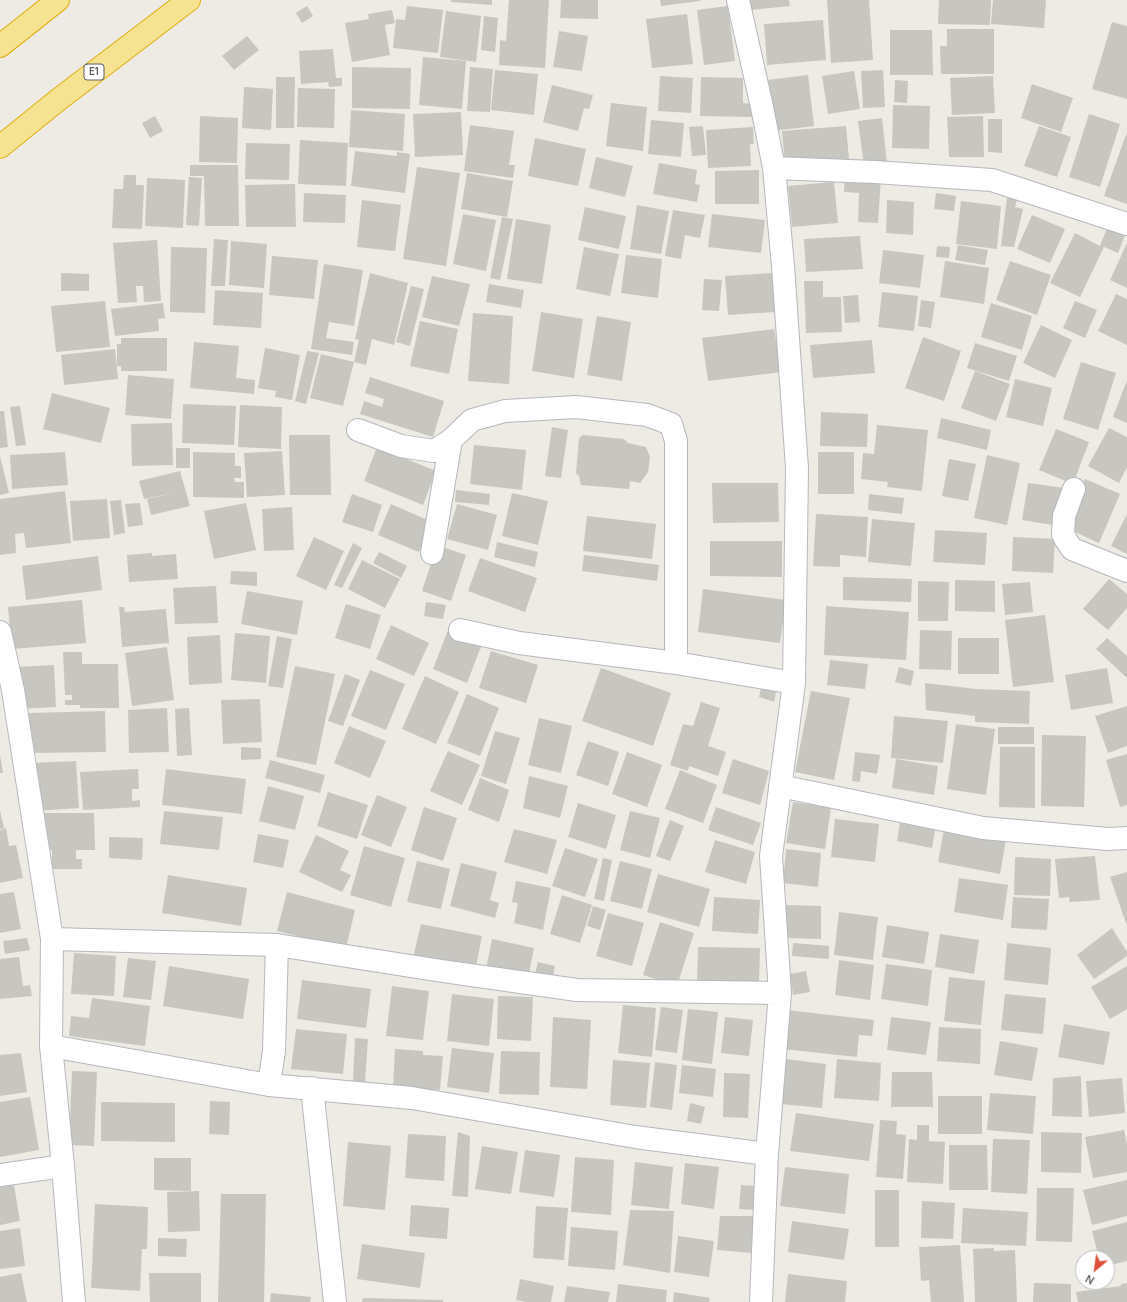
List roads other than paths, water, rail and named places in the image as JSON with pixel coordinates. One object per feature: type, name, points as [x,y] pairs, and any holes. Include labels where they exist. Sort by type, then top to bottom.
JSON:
[{"type":"highway","points":[[0,46],[58,0]]},
{"type":"highway","name":"E1","points":[[0,147],[121,51],[189,0]]},
{"type":"street","points":[[738,0],[774,168],[783,266],[797,468],[794,683],[771,856],[780,993],[767,1154],[761,1302]]},
{"type":"street","points":[[774,168],[875,172],[992,180],[1127,224]]},
{"type":"street","points":[[358,430],[401,446],[434,451],[451,440],[472,420],[505,411],[576,407],[647,415],[671,424],[676,441],[676,663]]},
{"type":"street","points":[[432,553],[451,440]]},
{"type":"street","points":[[1074,489],[1064,516],[1063,534],[1066,540],[1072,549],[1127,571]]},
{"type":"street","points":[[460,630],[519,643],[676,663],[794,683]]},
{"type":"street","points":[[0,632],[13,690],[52,939],[51,1046],[63,1166],[74,1302]]},
{"type":"street","points":[[780,786],[983,828],[1108,839],[1127,838]]},
{"type":"street","points":[[52,939],[277,945],[442,971],[577,990],[780,993]]},
{"type":"street","points":[[270,1085],[274,1051],[277,945]]},
{"type":"street","points":[[51,1046],[270,1085],[412,1098],[635,1137],[767,1154]]},
{"type":"street","points":[[312,1088],[335,1302]]},
{"type":"street","points":[[0,1174],[63,1166]]}]
